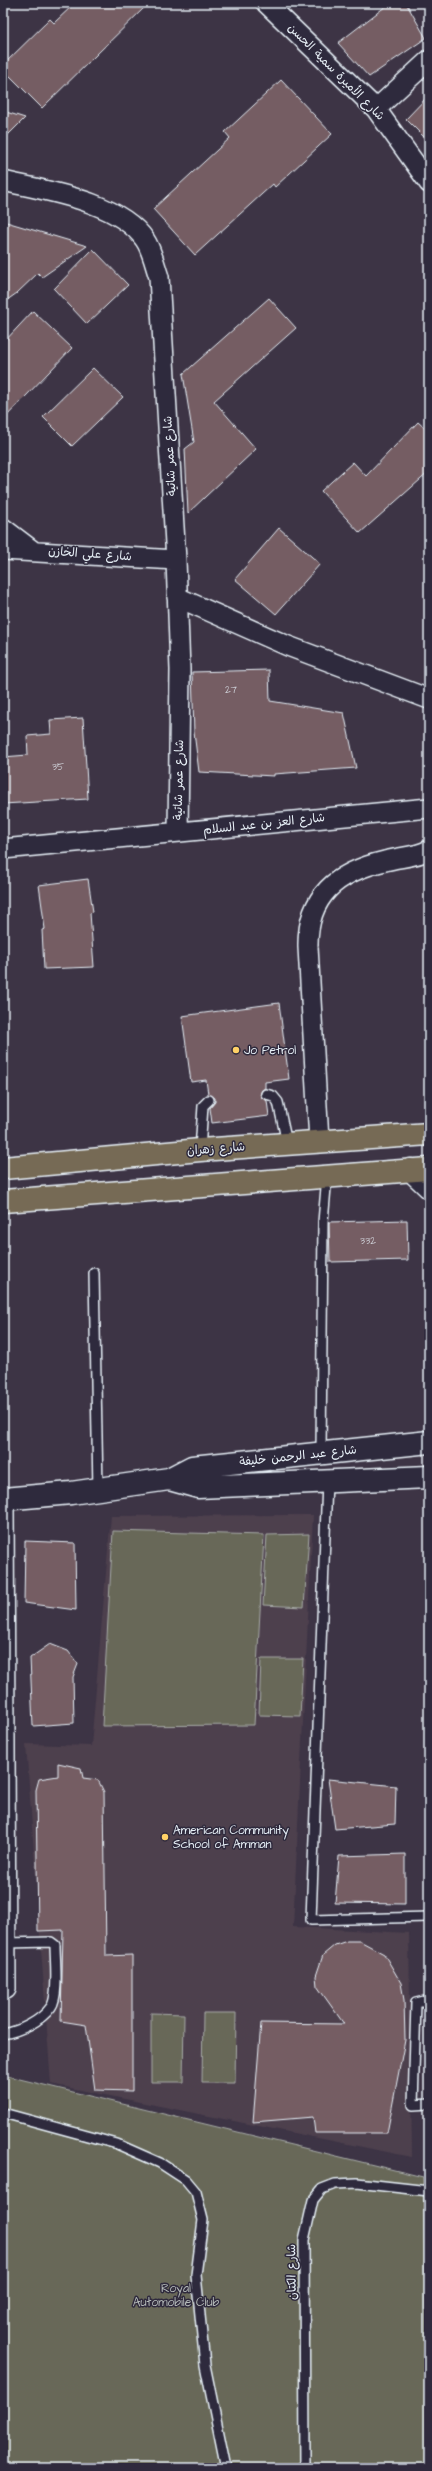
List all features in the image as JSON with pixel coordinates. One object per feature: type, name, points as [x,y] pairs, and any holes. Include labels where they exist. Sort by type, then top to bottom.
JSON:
[{"type":"main road","name":"شارع زهران","points":[[3,1168],[287,1143],[429,1134]]},
{"type":"main road","points":[[3,1201],[420,1169]]},
{"type":"street","name":"شارع الأميرة سمية الحسن","points":[[266,3],[376,109],[429,183]]},
{"type":"street","points":[[376,109],[429,60]]},
{"type":"street","name":"شارع عمر شاتية","points":[[3,181],[62,194],[100,207],[127,221],[146,240],[159,277],[176,560],[180,670],[178,832]]},
{"type":"street","points":[[3,528],[32,550]]},
{"type":"street","name":"شارع علي الخازن","points":[[3,550],[32,550],[176,560]]},
{"type":"street","points":[[177,597],[288,646],[429,699]]},
{"type":"street","name":"شارع العز بن عبد السلام","points":[[3,849],[429,808]]},
{"type":"street","points":[[318,1141],[308,948],[310,921],[314,909],[329,887],[352,872],[429,850]]},
{"type":"street","points":[[420,1169],[429,1187]]},
{"type":"street","name":"شارع عبد الرحمن خليفة","points":[[4,1499],[98,1490],[169,1479],[192,1467],[429,1442]]},
{"type":"street","points":[[429,1457],[429,1464]]},
{"type":"street","name":"شارع عبد الرحمن خليفة","points":[[169,1479],[198,1487],[429,1477]]},
{"type":"street","points":[[4,1499],[6,1989]]},
{"type":"lane","points":[[266,1094],[273,1096],[278,1102],[287,1143]]},
{"type":"lane","points":[[200,1150],[203,1106],[209,1100]]},
{"type":"lane","points":[[322,1454],[323,1222],[327,1175]]},
{"type":"lane","points":[[94,1273],[98,1490]]},
{"type":"lane","points":[[327,1481],[311,1920],[429,1917]]},
{"type":"lane","points":[[3,2034],[15,2032],[30,2025],[51,2007],[55,1990],[55,1945],[51,1942],[6,1943]]},
{"type":"lane","points":[[429,2000],[416,2003],[413,2104],[429,2104]]},
{"type":"lane","points":[[3,2113],[117,2144],[160,2163],[186,2180],[196,2192],[202,2220],[196,2275],[205,2365],[226,2468]]},
{"type":"lane","name":"شارع الكتان","points":[[305,2468],[304,2240],[313,2200],[322,2189],[335,2184],[357,2183],[429,2191]]},
{"type":"shaded area","name":"American Community School of Amman","points":[[313,1515],[293,1927],[409,1933],[412,2157],[51,2084],[26,1744],[91,1746],[111,1516]]},
{"type":"green space","points":[[113,1531],[264,1535],[254,1725],[102,1726]]},
{"type":"green space","points":[[309,1534],[304,1607],[263,1605],[267,1535]]},
{"type":"green space","points":[[261,1659],[303,1659],[300,1716],[259,1715]]},
{"type":"green space","points":[[151,2013],[184,2014],[183,2082],[151,2082]]},
{"type":"green space","points":[[203,2013],[236,2013],[235,2083],[202,2083]]},
{"type":"green space","name":"Royal Automobile Club","points":[[3,2075],[423,2177],[429,2468],[3,2468]]},
{"type":"building","points":[[75,3],[149,3],[42,108],[3,69],[3,65],[50,19],[54,23]]},
{"type":"building","points":[[390,3],[406,3],[426,38],[369,77],[338,43]]},
{"type":"building","points":[[281,80],[332,134],[275,187],[273,184],[195,255],[153,209],[230,138],[225,132]]},
{"type":"building","points":[[429,95],[429,142],[406,119]]},
{"type":"building","points":[[3,111],[25,118],[3,140]]},
{"type":"building","points":[[3,221],[87,246],[42,277],[38,273],[17,293],[3,303]]},
{"type":"building","points":[[93,249],[128,285],[87,324],[54,289]]},
{"type":"building","points":[[269,298],[296,328],[214,401],[256,449],[188,513],[185,449],[194,442],[183,374]]},
{"type":"building","points":[[33,311],[72,348],[3,420],[3,343]]},
{"type":"building","points":[[93,368],[123,397],[72,446],[43,417]]},
{"type":"building","points":[[418,422],[429,432],[429,472],[360,533],[321,491],[353,462],[366,476]]},
{"type":"building","points":[[279,528],[320,564],[276,614],[235,579]]},
{"type":"building","points":[[269,670],[270,701],[344,713],[356,768],[274,774],[274,776],[199,772],[194,732],[192,672]]},
{"type":"building","points":[[83,718],[88,799],[3,804],[3,757],[28,755],[27,736],[51,734],[50,720]]},
{"type":"building","points":[[88,879],[93,912],[90,913],[94,967],[44,969],[42,930],[45,929],[39,885]]},
{"type":"building","name":"Jo Petrol","points":[[279,1003],[289,1079],[265,1082],[265,1088],[262,1090],[260,1095],[267,1101],[269,1116],[212,1123],[210,1108],[215,1102],[215,1098],[208,1094],[206,1080],[191,1082],[182,1016]]},
{"type":"building","points":[[407,1220],[408,1260],[330,1262],[329,1222]]},
{"type":"building","points":[[25,1541],[75,1543],[76,1610],[24,1603]]},
{"type":"building","points":[[50,1644],[68,1651],[78,1664],[73,1677],[74,1723],[33,1726],[30,1658]]},
{"type":"building","points":[[58,1763],[81,1768],[83,1778],[98,1780],[104,1792],[106,1956],[132,1955],[132,2091],[95,2090],[86,2025],[61,2021],[63,1930],[38,1931],[36,1790],[39,1779],[58,1776]]},
{"type":"building","points":[[328,1779],[396,1786],[395,1824],[335,1829]]},
{"type":"building","points":[[405,1854],[405,1904],[335,1903],[339,1856]]},
{"type":"building","points":[[347,1941],[360,1941],[384,1954],[401,1983],[404,2000],[405,2040],[387,2133],[315,2133],[313,2117],[253,2122],[261,2023],[344,2024],[317,1986],[316,1976],[323,1955],[335,1945]]},
{"type":"place","name":"Jo Petrol","points":[[236,1050]]},
{"type":"place","name":"American Community School of Amman","points":[[165,1837]]}]
